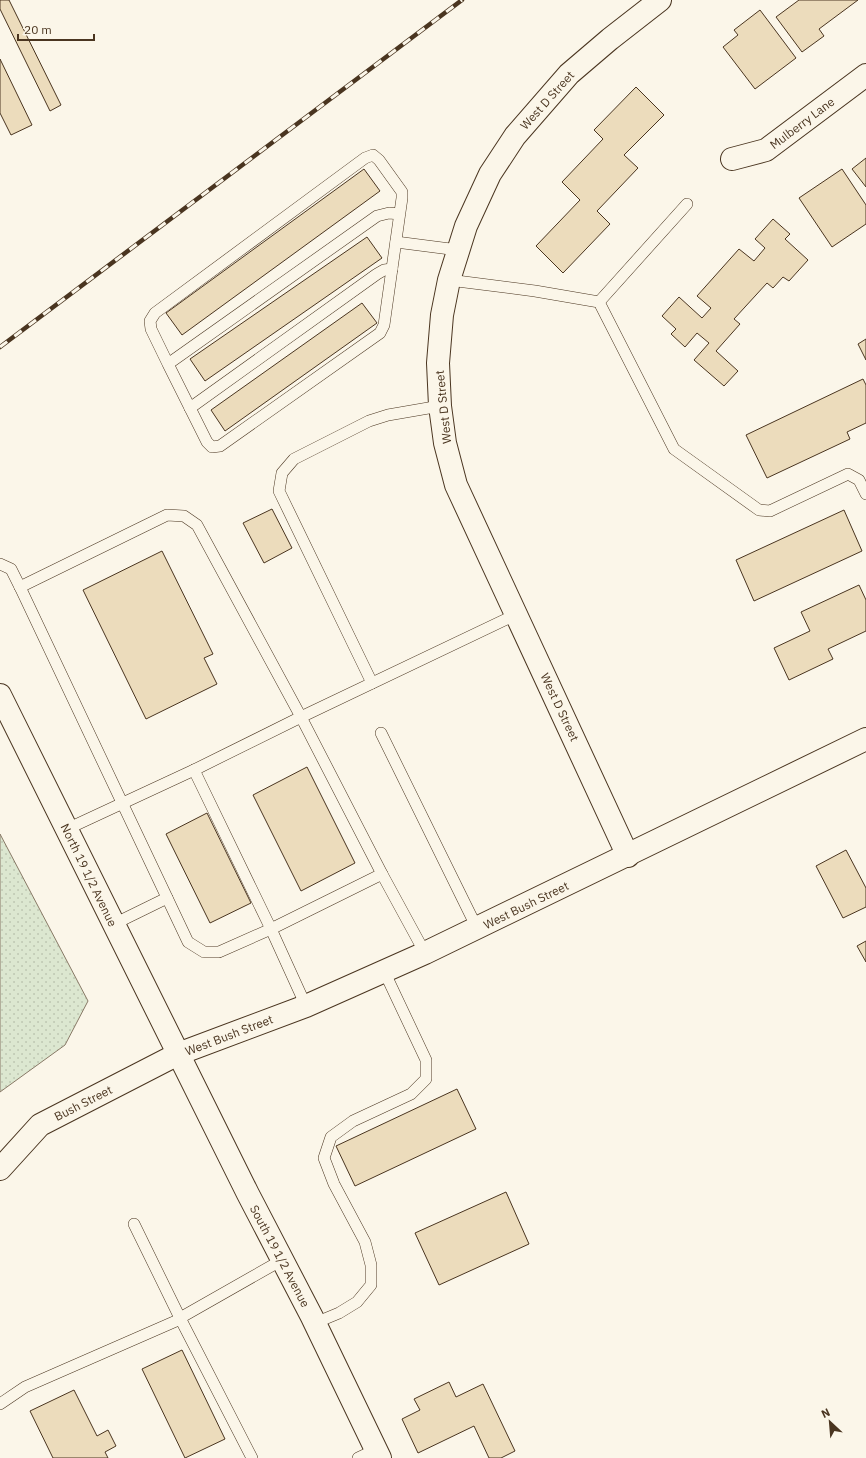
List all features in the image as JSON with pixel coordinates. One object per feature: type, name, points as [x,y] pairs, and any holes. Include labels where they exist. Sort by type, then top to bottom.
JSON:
[{"type":"street","name":"West D Street","points":[[628,856],[456,485],[445,443],[440,406],[439,355],[442,315],[449,280],[466,226],[490,174],[515,136],[569,74],[610,39],[660,0]]},
{"type":"street","name":"Mulberry Lane","points":[[732,159],[766,150],[866,75]]},
{"type":"street","name":"North 19 1/2 Avenue","points":[[0,695],[178,1054]]},
{"type":"street","name":"West Bush Street","points":[[178,1054],[306,1006],[426,953],[866,739]]},
{"type":"street","name":"Bush Street","points":[[0,1169],[40,1125],[178,1054]]},
{"type":"street","name":"South 19 1/2 Avenue","points":[[178,1054],[315,1323],[371,1455]]},
{"type":"lane","points":[[373,155],[379,160],[402,192],[396,242],[384,325],[380,333],[220,446],[212,447],[207,442],[151,329],[150,321],[155,313],[365,158],[373,155]]},
{"type":"lane","points":[[598,302],[687,204]]},
{"type":"lane","points":[[168,364],[377,216],[389,213],[400,214]]},
{"type":"lane","points":[[396,242],[458,250]]},
{"type":"lane","points":[[190,408],[377,274],[384,270],[392,269]]},
{"type":"lane","points":[[449,280],[535,291],[598,302]]},
{"type":"lane","points":[[598,302],[674,449],[759,510],[770,511],[848,474],[859,480],[866,494]]},
{"type":"lane","points":[[372,683],[279,491],[282,473],[294,459],[369,421],[388,415],[440,406]]},
{"type":"lane","points":[[20,588],[167,515],[184,516],[198,525],[301,717],[382,874],[426,953]]},
{"type":"lane","points":[[0,564],[11,569],[188,942],[204,952],[219,952],[271,929],[382,874]]},
{"type":"lane","points":[[67,829],[194,770],[517,614]]},
{"type":"lane","points":[[381,733],[477,928]]},
{"type":"lane","points":[[194,770],[271,929],[306,1006]]},
{"type":"lane","points":[[114,924],[167,898]]},
{"type":"lane","points":[[315,1323],[357,1302],[371,1285],[371,1265],[365,1242],[334,1184],[324,1158],[331,1137],[353,1122],[411,1094],[426,1079],[426,1060],[384,971]]},
{"type":"lane","points":[[134,1224],[180,1318],[252,1458]]},
{"type":"lane","points":[[0,1404],[26,1387],[176,1322],[180,1318],[282,1260]]},
{"type":"green space","points":[[0,834],[88,1001],[65,1045],[0,1092]]},
{"type":"building","points":[[0,0],[9,0],[61,105],[50,111],[0,9]]},
{"type":"building","points":[[799,0],[858,0],[819,29],[824,36],[802,52],[776,17]]},
{"type":"building","points":[[760,10],[796,58],[755,89],[723,47],[738,35],[734,30]]},
{"type":"building","points":[[0,59],[32,125],[11,135],[0,113]]},
{"type":"building","points":[[636,87],[664,115],[624,155],[638,168],[597,211],[610,224],[563,273],[536,246],[580,200],[562,182],[603,139],[594,130]]},
{"type":"building","points":[[866,158],[866,187],[852,169]]},
{"type":"building","points":[[364,169],[380,191],[182,335],[166,313]]},
{"type":"building","points":[[842,169],[866,205],[866,224],[832,247],[799,198]]},
{"type":"building","points":[[773,219],[790,234],[785,239],[808,260],[789,281],[783,277],[773,288],[767,283],[734,319],[740,324],[716,351],[738,371],[724,386],[694,360],[709,343],[697,333],[685,347],[671,334],[676,329],[662,316],[679,297],[702,318],[711,308],[697,296],[739,249],[754,261],[765,248],[755,239]]},
{"type":"building","points":[[367,237],[382,258],[205,381],[190,359]]},
{"type":"building","points":[[362,303],[377,323],[225,431],[211,410]]},
{"type":"building","points":[[866,339],[866,360],[858,344]]},
{"type":"building","points":[[863,379],[866,385],[866,423],[847,432],[850,439],[767,478],[746,435]]},
{"type":"building","points":[[272,509],[292,548],[264,563],[243,523]]},
{"type":"building","points":[[844,510],[862,551],[754,601],[736,560]]},
{"type":"building","points":[[162,551],[213,654],[204,658],[217,684],[146,719],[83,590]]},
{"type":"building","points":[[859,585],[866,600],[866,631],[828,649],[833,659],[789,680],[774,648],[810,631],[801,612]]},
{"type":"building","points":[[307,767],[355,863],[301,891],[253,795]]},
{"type":"building","points":[[207,813],[251,903],[210,923],[166,834]]},
{"type":"building","points":[[846,850],[866,888],[866,907],[843,918],[816,866]]},
{"type":"building","points":[[866,941],[866,962],[857,946]]},
{"type":"building","points":[[457,1089],[476,1129],[355,1186],[336,1146]]},
{"type":"building","points":[[506,1192],[529,1244],[439,1285],[415,1233]]},
{"type":"building","points":[[182,1350],[225,1439],[185,1458],[142,1369]]},
{"type":"building","points":[[449,1382],[456,1397],[483,1384],[515,1451],[501,1458],[489,1458],[474,1426],[418,1453],[402,1419],[420,1410],[414,1399]]},
{"type":"building","points":[[74,1390],[97,1436],[108,1430],[116,1446],[105,1452],[108,1458],[53,1458],[30,1411]]},
{"type":"railway","points":[[0,347],[462,0]]}]
